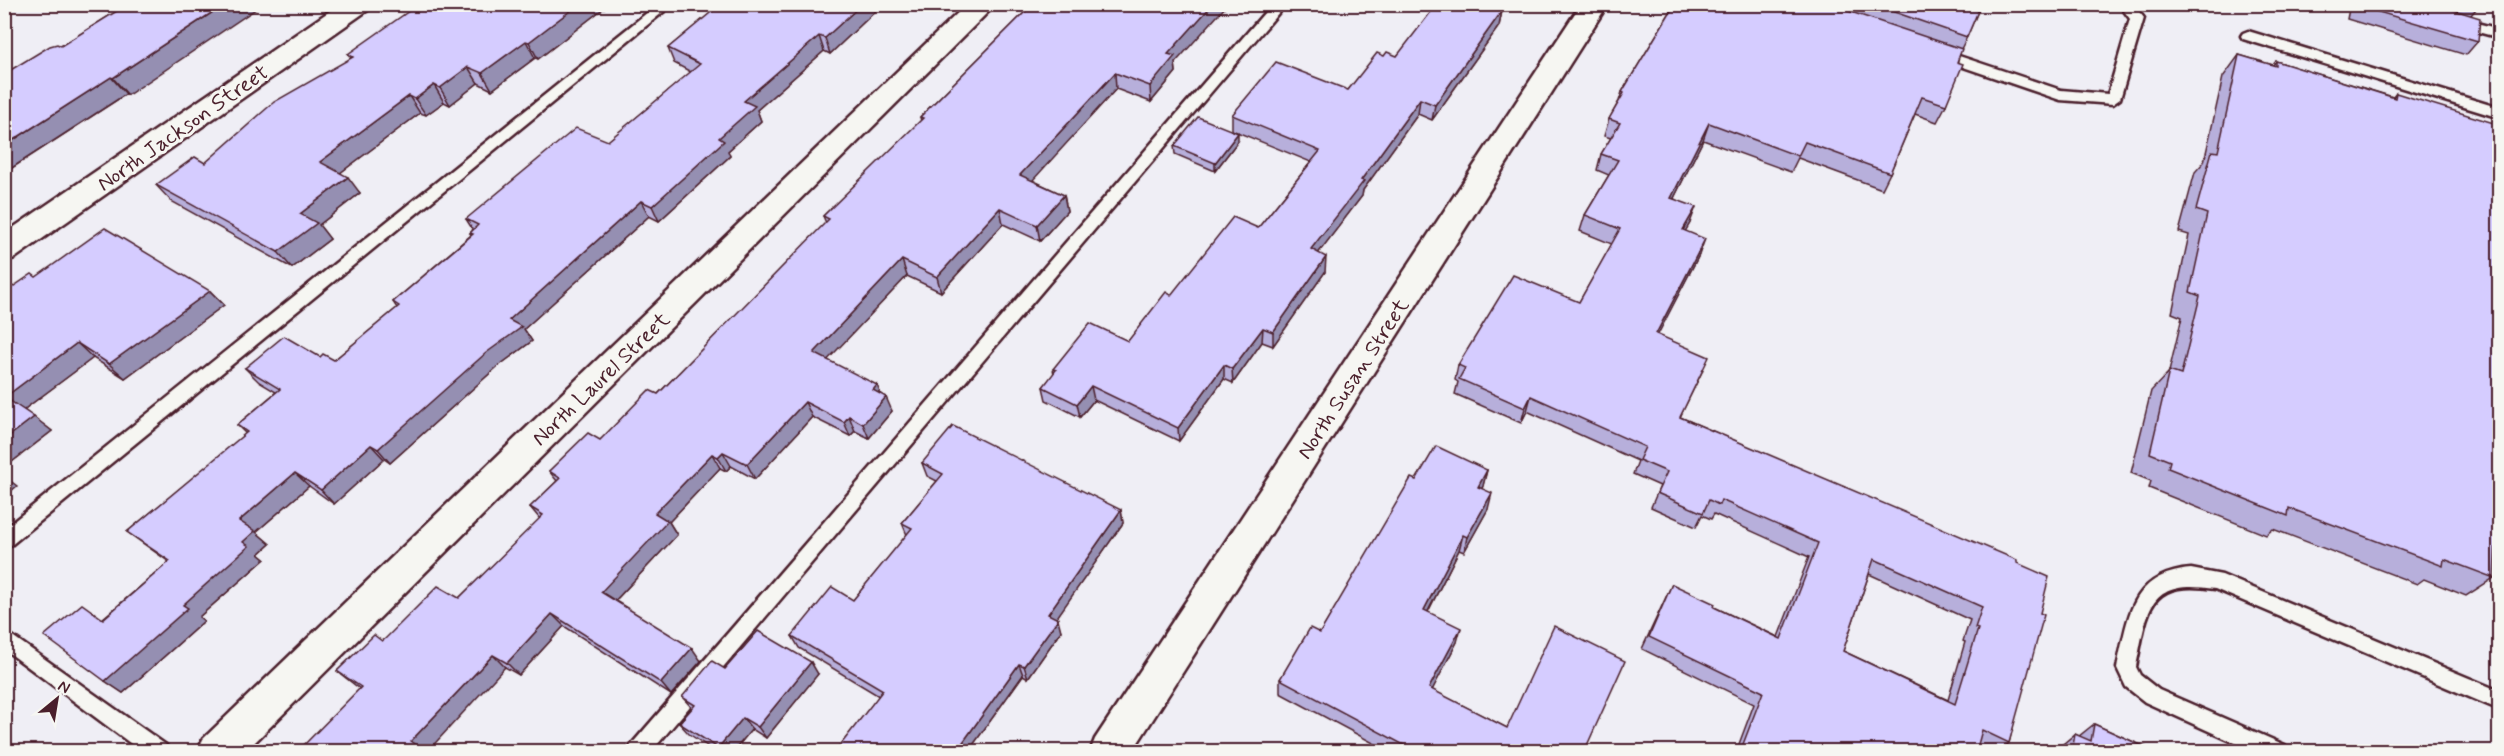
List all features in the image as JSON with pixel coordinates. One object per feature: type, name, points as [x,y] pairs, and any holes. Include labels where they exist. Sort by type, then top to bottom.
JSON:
[{"type":"street","name":"North Jackson Street","points":[[4,250],[359,4]]},
{"type":"street","name":"North Laurel Street","points":[[217,752],[983,4]]},
{"type":"street","name":"North Susan Street","points":[[1109,752],[1595,4]]},
{"type":"lane","points":[[4,540],[667,4]]},
{"type":"lane","points":[[638,752],[1280,4]]},
{"type":"lane","points":[[1925,50],[2060,95],[2113,99],[2137,18],[2125,4]]},
{"type":"lane","points":[[2444,18],[2499,34]]},
{"type":"lane","points":[[2248,36],[2499,113]]},
{"type":"lane","points":[[2278,752],[2152,696],[2133,681],[2126,669],[2142,604],[2161,584],[2177,576],[2196,576],[2216,581],[2499,701]]},
{"type":"lane","points":[[4,638],[159,752]]},
{"type":"building","points":[[128,4],[225,4],[4,146],[4,74],[50,46],[57,44],[61,46]]},
{"type":"building","points":[[419,4],[579,4],[529,42],[526,41],[482,73],[468,67],[440,88],[434,85],[415,99],[409,96],[320,162],[348,177],[300,214],[317,223],[278,252],[156,185],[195,157],[205,163],[274,102],[353,57],[348,54]]},
{"type":"building","points":[[721,4],[862,4],[825,38],[819,36],[744,101],[755,106],[719,138],[724,141],[652,206],[641,201],[509,320],[522,327],[486,353],[378,449],[371,445],[321,490],[295,473],[239,521],[255,531],[243,542],[249,546],[183,605],[188,608],[105,681],[44,636],[82,604],[103,619],[170,561],[127,532],[247,432],[237,425],[280,389],[245,368],[284,336],[320,357],[323,354],[334,360],[399,306],[393,302],[473,234],[470,233],[478,225],[466,219],[576,128],[608,141],[700,64],[668,48]]},
{"type":"building","points":[[1033,4],[1213,4],[1168,54],[1175,56],[1150,86],[1115,73],[1020,175],[1064,195],[1037,225],[1000,208],[937,277],[902,260],[814,353],[877,385],[873,390],[886,397],[863,424],[849,416],[844,422],[805,402],[747,464],[723,452],[718,457],[712,454],[655,513],[668,521],[601,592],[692,648],[661,683],[552,614],[507,663],[493,655],[411,741],[426,752],[303,752],[300,749],[361,687],[337,671],[374,635],[382,641],[385,639],[438,586],[459,598],[543,515],[530,507],[560,478],[549,471],[588,433],[600,440],[649,390],[658,394],[829,219],[823,216],[923,118],[920,117]]},
{"type":"building","points":[[1437,4],[1448,6],[1449,4],[1496,4],[1493,8],[1502,11],[1435,105],[1420,99],[1361,180],[1364,181],[1311,249],[1326,257],[1273,332],[1263,328],[1232,369],[1224,365],[1178,428],[1091,386],[1077,404],[1043,387],[1056,370],[1053,369],[1090,323],[1128,341],[1166,292],[1171,295],[1233,217],[1258,228],[1320,151],[1232,115],[1276,62],[1348,90],[1377,53],[1384,56],[1387,52],[1397,56]]},
{"type":"building","points":[[1675,4],[1827,4],[1962,49],[1957,62],[1963,64],[1946,105],[1922,97],[1890,173],[1805,142],[1798,156],[1709,123],[1671,198],[1696,207],[1683,230],[1705,239],[1656,334],[1709,357],[1680,417],[2017,560],[2017,563],[2049,577],[2040,613],[2044,615],[2009,743],[1982,730],[1976,752],[1740,752],[1763,692],[1649,637],[1672,584],[1781,639],[1818,543],[1721,500],[1719,505],[1709,500],[1703,513],[1657,493],[1667,472],[1639,460],[1645,447],[1531,396],[1525,408],[1459,379],[1465,368],[1458,365],[1513,275],[1579,302],[1620,229],[1585,215],[1618,160],[1601,154],[1620,123],[1609,119],[1624,93],[1622,92]],"holes":[[[1874,559],[1982,607],[1975,628],[1978,629],[1955,704],[1843,651]]]},
{"type":"building","points":[[1871,4],[1981,4],[1967,37]]},
{"type":"building","points":[[2358,4],[2435,4],[2480,18],[2478,41],[2358,6]]},
{"type":"building","points":[[2239,55],[2276,66],[2276,61],[2395,98],[2396,93],[2497,124],[2496,129],[2499,130],[2499,468],[2494,578],[2444,559],[2443,566],[2289,508],[2288,516],[2168,468],[2170,461],[2150,453],[2169,371],[2181,375],[2200,296],[2190,292],[2207,214],[2196,210],[2212,151],[2218,152]]},
{"type":"building","points":[[1198,117],[1238,133],[1215,163],[1174,146]]},
{"type":"building","points":[[105,228],[210,291],[109,364],[77,343],[9,394],[6,398],[34,417],[4,440],[4,293],[32,274],[36,277]]},
{"type":"building","points":[[953,426],[1121,510],[1048,614],[1058,619],[1024,666],[1019,664],[956,752],[835,752],[883,690],[792,636],[832,587],[853,600],[912,528],[902,523],[943,474],[922,463]]},
{"type":"building","points":[[1436,446],[1487,470],[1478,487],[1492,493],[1467,537],[1463,535],[1424,610],[1461,628],[1429,688],[1507,728],[1554,626],[1625,661],[1584,752],[1417,752],[1280,679],[1310,628],[1320,633],[1411,478],[1416,480]]},
{"type":"building","points":[[758,631],[811,662],[758,727],[743,718],[718,748],[679,723],[695,705],[682,697],[712,661],[725,669]]},
{"type":"building","points":[[2094,724],[2156,752],[2072,752],[2075,734],[2091,741]]}]
